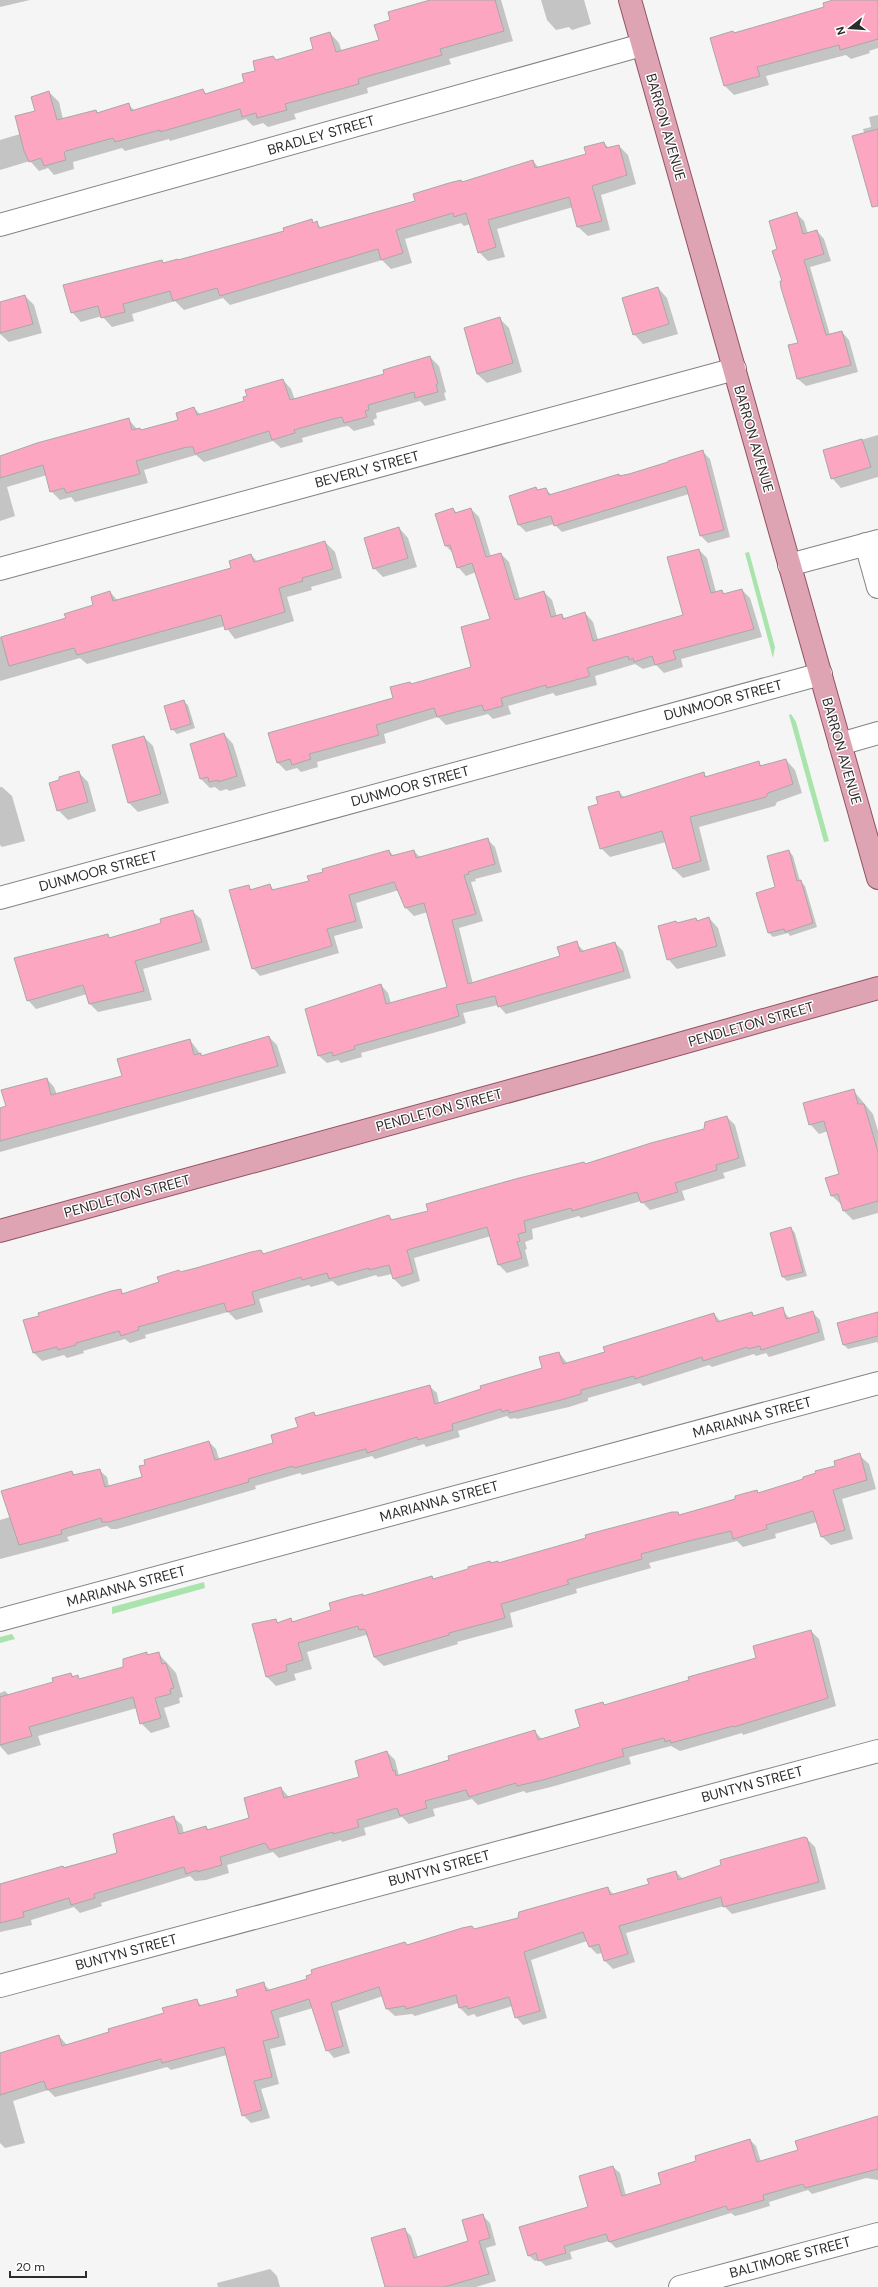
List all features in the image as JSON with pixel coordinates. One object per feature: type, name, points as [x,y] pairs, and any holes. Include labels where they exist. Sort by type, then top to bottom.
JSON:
[{"type":"main road","name":"BARRON AVENUE","points":[[630,0],[878,878]]},
{"type":"main road","name":"PENDLETON STREET","points":[[0,1231],[583,1071],[878,988]]},
{"type":"street","name":"BRADLEY STREET","points":[[0,225],[642,45]]},
{"type":"street","name":"BEVERLY STREET","points":[[0,569],[735,369]]},
{"type":"street","points":[[789,565],[872,543],[878,587]]},
{"type":"street","name":"DUNMOOR STREET","points":[[0,898],[820,674]]},
{"type":"street","points":[[840,744],[878,733]]},
{"type":"street","name":"MARIANNA STREET","points":[[0,1620],[878,1383]]},
{"type":"street","name":"BUNTYN STREET","points":[[0,1986],[878,1751]]},
{"type":"street","name":"BALTIMORE STREET","points":[[680,2287],[878,2234]]},
{"type":"green space","points":[[749,552],[775,647],[773,658],[745,553]]},
{"type":"green space","points":[[791,714],[796,722],[829,841],[824,842],[789,715]]},
{"type":"green space","points":[[204,1582],[205,1588],[112,1614],[112,1607]]},
{"type":"green space","points":[[12,1634],[15,1639],[0,1643],[0,1637]]},
{"type":"building","points":[[430,0],[495,0],[504,31],[440,49],[442,55],[358,79],[359,84],[285,104],[287,110],[257,118],[256,113],[242,117],[240,109],[160,132],[160,130],[115,142],[113,138],[66,151],[64,153],[66,160],[44,166],[41,158],[29,162],[24,151],[15,116],[35,111],[31,97],[49,91],[57,120],[96,110],[97,113],[129,103],[131,111],[203,89],[205,94],[244,82],[242,74],[255,71],[253,61],[273,56],[276,60],[313,49],[310,38],[330,32],[336,52],[379,40],[374,25],[390,20],[388,12]]},
{"type":"building","points":[[833,0],[878,0],[878,39],[840,50],[839,45],[757,67],[760,76],[724,86],[710,38],[733,31],[734,33],[824,7],[823,3]]},
{"type":"building","points":[[878,129],[878,206],[872,207],[852,136]]},
{"type":"building","points":[[604,142],[606,148],[619,145],[627,175],[592,186],[602,221],[577,227],[569,197],[488,220],[496,247],[478,253],[466,213],[454,217],[453,213],[396,230],[403,253],[381,260],[378,249],[220,296],[217,288],[173,301],[170,291],[123,304],[125,312],[101,318],[98,306],[71,313],[63,285],[162,260],[163,263],[178,260],[284,231],[283,228],[312,219],[313,223],[317,221],[319,228],[415,201],[413,194],[449,183],[461,180],[462,182],[533,160],[535,168],[586,154],[584,147]]},
{"type":"building","points":[[797,212],[803,234],[817,230],[824,254],[804,260],[826,335],[842,331],[851,365],[797,379],[788,345],[798,343],[781,288],[780,281],[782,281],[772,251],[777,249],[769,221]]},
{"type":"building","points":[[658,287],[669,324],[633,335],[622,298]]},
{"type":"building","points":[[25,295],[33,324],[0,333],[0,302]]},
{"type":"building","points":[[500,317],[513,363],[477,374],[464,328]]},
{"type":"building","points":[[430,356],[438,384],[436,385],[438,392],[415,398],[414,392],[368,405],[369,410],[365,411],[367,417],[344,423],[342,417],[333,419],[294,430],[295,433],[272,440],[269,431],[195,454],[193,447],[187,447],[136,461],[140,474],[66,493],[64,488],[50,492],[43,465],[0,478],[0,456],[37,443],[129,418],[132,430],[140,428],[141,430],[178,420],[176,413],[194,407],[197,415],[244,401],[243,397],[247,396],[245,390],[283,379],[290,400],[384,374],[383,370]]},
{"type":"building","points":[[862,439],[871,467],[831,479],[823,450]]},
{"type":"building","points":[[703,450],[724,530],[700,536],[686,486],[554,526],[551,516],[518,525],[509,496],[536,487],[537,490],[546,488],[549,495],[619,474],[619,476],[629,474]]},
{"type":"building","points":[[453,508],[455,513],[471,508],[486,557],[501,553],[515,600],[544,591],[551,617],[562,614],[563,619],[585,612],[593,641],[683,615],[667,557],[699,549],[711,593],[722,590],[723,594],[742,589],[754,629],[673,651],[676,659],[655,665],[652,656],[634,662],[633,658],[629,660],[628,656],[587,668],[590,676],[547,688],[546,685],[501,698],[503,706],[484,711],[482,705],[437,717],[434,708],[376,725],[379,735],[309,754],[311,759],[292,765],[290,759],[277,763],[268,733],[393,698],[390,687],[410,682],[411,684],[471,667],[461,627],[490,619],[472,563],[457,568],[450,545],[445,546],[435,514]]},
{"type":"building","points":[[399,527],[408,558],[373,569],[364,538]]},
{"type":"building","points":[[325,541],[333,569],[302,578],[303,581],[279,588],[285,612],[225,630],[221,615],[77,655],[74,648],[9,666],[1,637],[66,618],[64,614],[93,605],[91,597],[110,591],[113,601],[231,568],[229,561],[251,554],[254,562]]},
{"type":"building","points":[[184,700],[191,724],[171,730],[164,706]]},
{"type":"building","points":[[224,733],[237,776],[218,782],[218,780],[209,782],[208,777],[200,779],[190,744]]},
{"type":"building","points":[[144,736],[161,794],[128,803],[112,745]]},
{"type":"building","points":[[786,759],[793,784],[768,793],[766,797],[690,817],[701,861],[673,869],[662,831],[600,849],[588,807],[598,804],[596,797],[619,791],[621,798],[704,772],[705,777],[759,761],[760,766]]},
{"type":"building","points":[[79,771],[88,802],[57,811],[49,783],[59,780],[59,777]]},
{"type":"building","points":[[488,838],[495,864],[468,872],[469,874],[464,875],[476,914],[452,920],[468,984],[560,956],[557,947],[577,941],[580,952],[615,942],[624,971],[498,1007],[495,996],[456,1005],[459,1016],[354,1046],[355,1049],[333,1056],[332,1052],[318,1056],[305,1009],[381,984],[386,1004],[447,987],[424,903],[405,908],[394,882],[349,895],[356,921],[327,929],[332,946],[252,969],[229,890],[249,885],[250,890],[270,884],[272,890],[309,881],[307,876],[323,872],[322,869],[389,850],[391,856],[414,850],[416,858]]},
{"type":"building","points":[[789,850],[797,881],[801,880],[813,923],[785,932],[784,929],[768,933],[756,893],[775,887],[767,856]]},
{"type":"building","points":[[193,910],[202,942],[135,961],[144,991],[89,1004],[83,985],[27,1001],[14,958],[108,934],[109,938],[161,923],[160,919]]},
{"type":"building","points":[[709,917],[717,946],[667,960],[658,926],[696,918],[697,921]]},
{"type":"building","points":[[269,1036],[278,1066],[0,1141],[0,1108],[6,1106],[1,1090],[47,1078],[51,1095],[122,1076],[117,1059],[190,1039],[194,1055],[201,1053],[201,1056]]},
{"type":"building","points":[[854,1089],[858,1104],[864,1104],[878,1152],[878,1201],[843,1211],[838,1194],[831,1196],[825,1178],[839,1174],[824,1121],[809,1125],[803,1103]]},
{"type":"building","points":[[727,1116],[739,1158],[716,1165],[717,1170],[675,1183],[678,1192],[641,1203],[637,1192],[572,1211],[571,1208],[524,1221],[526,1232],[518,1234],[520,1241],[517,1242],[522,1258],[498,1265],[487,1227],[407,1250],[413,1273],[393,1279],[389,1265],[369,1270],[369,1268],[329,1279],[327,1273],[302,1280],[301,1277],[252,1292],[255,1304],[227,1312],[224,1303],[138,1327],[139,1330],[121,1336],[119,1331],[76,1343],[76,1345],[58,1350],[57,1347],[33,1353],[23,1320],[39,1316],[38,1313],[111,1291],[121,1289],[122,1294],[159,1282],[157,1277],[179,1270],[180,1272],[261,1250],[263,1254],[389,1215],[391,1220],[428,1211],[426,1204],[519,1178],[584,1162],[585,1164],[651,1143],[704,1129],[705,1122]]},
{"type":"building","points":[[791,1227],[803,1272],[782,1277],[770,1233]]},
{"type":"building","points":[[783,1307],[786,1319],[813,1311],[819,1332],[761,1350],[760,1346],[748,1349],[747,1347],[703,1361],[702,1357],[635,1379],[634,1376],[581,1390],[581,1394],[509,1413],[508,1410],[502,1412],[501,1409],[452,1424],[453,1430],[418,1440],[417,1437],[367,1453],[366,1449],[294,1468],[293,1466],[248,1479],[249,1482],[109,1522],[102,1522],[101,1518],[61,1530],[62,1534],[19,1545],[1,1491],[72,1471],[73,1475],[100,1469],[105,1487],[142,1477],[139,1466],[145,1465],[144,1460],[209,1441],[215,1460],[273,1443],[271,1435],[298,1427],[295,1418],[314,1412],[315,1416],[430,1385],[435,1404],[481,1389],[480,1386],[542,1368],[539,1357],[559,1352],[563,1364],[605,1352],[603,1347],[714,1313],[717,1322],[752,1312],[753,1316]]},
{"type":"building","points":[[878,1312],[878,1336],[843,1345],[837,1323]]},
{"type":"building","points":[[860,1453],[867,1480],[833,1490],[845,1530],[821,1537],[813,1511],[766,1525],[767,1529],[733,1539],[731,1531],[689,1541],[641,1554],[642,1559],[567,1580],[569,1584],[501,1604],[505,1618],[449,1633],[449,1635],[374,1657],[366,1631],[364,1629],[359,1630],[358,1626],[298,1643],[303,1660],[286,1665],[287,1671],[266,1677],[252,1624],[276,1619],[277,1623],[291,1618],[292,1622],[331,1610],[329,1603],[350,1597],[363,1594],[363,1596],[432,1576],[433,1579],[490,1561],[491,1563],[498,1561],[498,1563],[586,1538],[585,1535],[672,1512],[678,1512],[679,1515],[735,1499],[735,1496],[757,1490],[758,1493],[803,1479],[803,1477],[816,1473],[815,1471],[835,1466],[834,1461]]},
{"type":"building","points":[[811,1630],[828,1698],[734,1727],[733,1726],[671,1743],[670,1740],[665,1742],[664,1738],[622,1749],[624,1756],[543,1780],[517,1786],[516,1783],[469,1797],[466,1790],[425,1801],[427,1808],[400,1816],[397,1808],[357,1820],[359,1827],[333,1834],[333,1832],[270,1850],[265,1843],[220,1857],[222,1865],[197,1872],[197,1870],[186,1874],[184,1867],[94,1894],[95,1898],[71,1905],[69,1898],[23,1912],[24,1917],[0,1923],[0,1884],[63,1866],[64,1868],[117,1853],[113,1834],[174,1816],[179,1834],[206,1826],[207,1830],[249,1818],[244,1798],[281,1787],[284,1798],[359,1777],[355,1761],[387,1751],[396,1776],[449,1760],[448,1756],[535,1730],[538,1740],[580,1727],[575,1710],[603,1702],[604,1705],[689,1680],[688,1677],[756,1658],[753,1646]]},
{"type":"building","points":[[147,1652],[147,1655],[159,1652],[162,1664],[166,1663],[174,1688],[170,1689],[171,1694],[155,1698],[161,1718],[140,1724],[133,1697],[29,1727],[32,1736],[0,1745],[0,1697],[53,1682],[52,1678],[71,1673],[72,1677],[78,1675],[79,1679],[123,1667],[123,1659]]},
{"type":"building","points":[[804,1837],[807,1838],[819,1882],[723,1907],[721,1897],[619,1926],[628,1954],[604,1961],[599,1944],[589,1947],[583,1932],[524,1952],[540,2011],[515,2018],[509,1997],[468,2009],[467,2006],[459,2008],[456,1995],[406,2009],[405,2006],[386,2009],[379,1987],[331,2003],[343,2046],[326,2051],[309,1999],[271,2011],[279,2037],[263,2041],[272,2077],[254,2081],[262,2110],[242,2116],[224,2047],[162,2063],[161,2059],[47,2090],[44,2081],[0,2095],[0,2053],[59,2035],[62,2046],[109,2032],[108,2029],[164,2013],[162,2008],[197,1999],[199,2006],[238,1996],[236,1990],[264,1982],[266,1991],[307,1979],[306,1976],[312,1974],[311,1970],[405,1942],[407,1945],[462,1928],[472,1926],[474,1929],[518,1918],[519,1912],[608,1887],[610,1895],[649,1884],[647,1879],[676,1871],[678,1880],[721,1865],[720,1860]]},
{"type":"building","points":[[878,2116],[878,2169],[805,2188],[803,2184],[763,2195],[764,2200],[728,2210],[726,2206],[609,2242],[606,2234],[564,2246],[566,2253],[538,2261],[536,2253],[528,2256],[519,2227],[588,2207],[579,2176],[613,2166],[622,2196],[661,2184],[658,2173],[696,2161],[695,2156],[750,2139],[757,2162],[798,2150],[795,2141]]},
{"type":"building","points":[[483,2214],[490,2238],[479,2241],[489,2274],[444,2287],[385,2287],[371,2238],[405,2228],[414,2258],[468,2241],[462,2220]]}]
